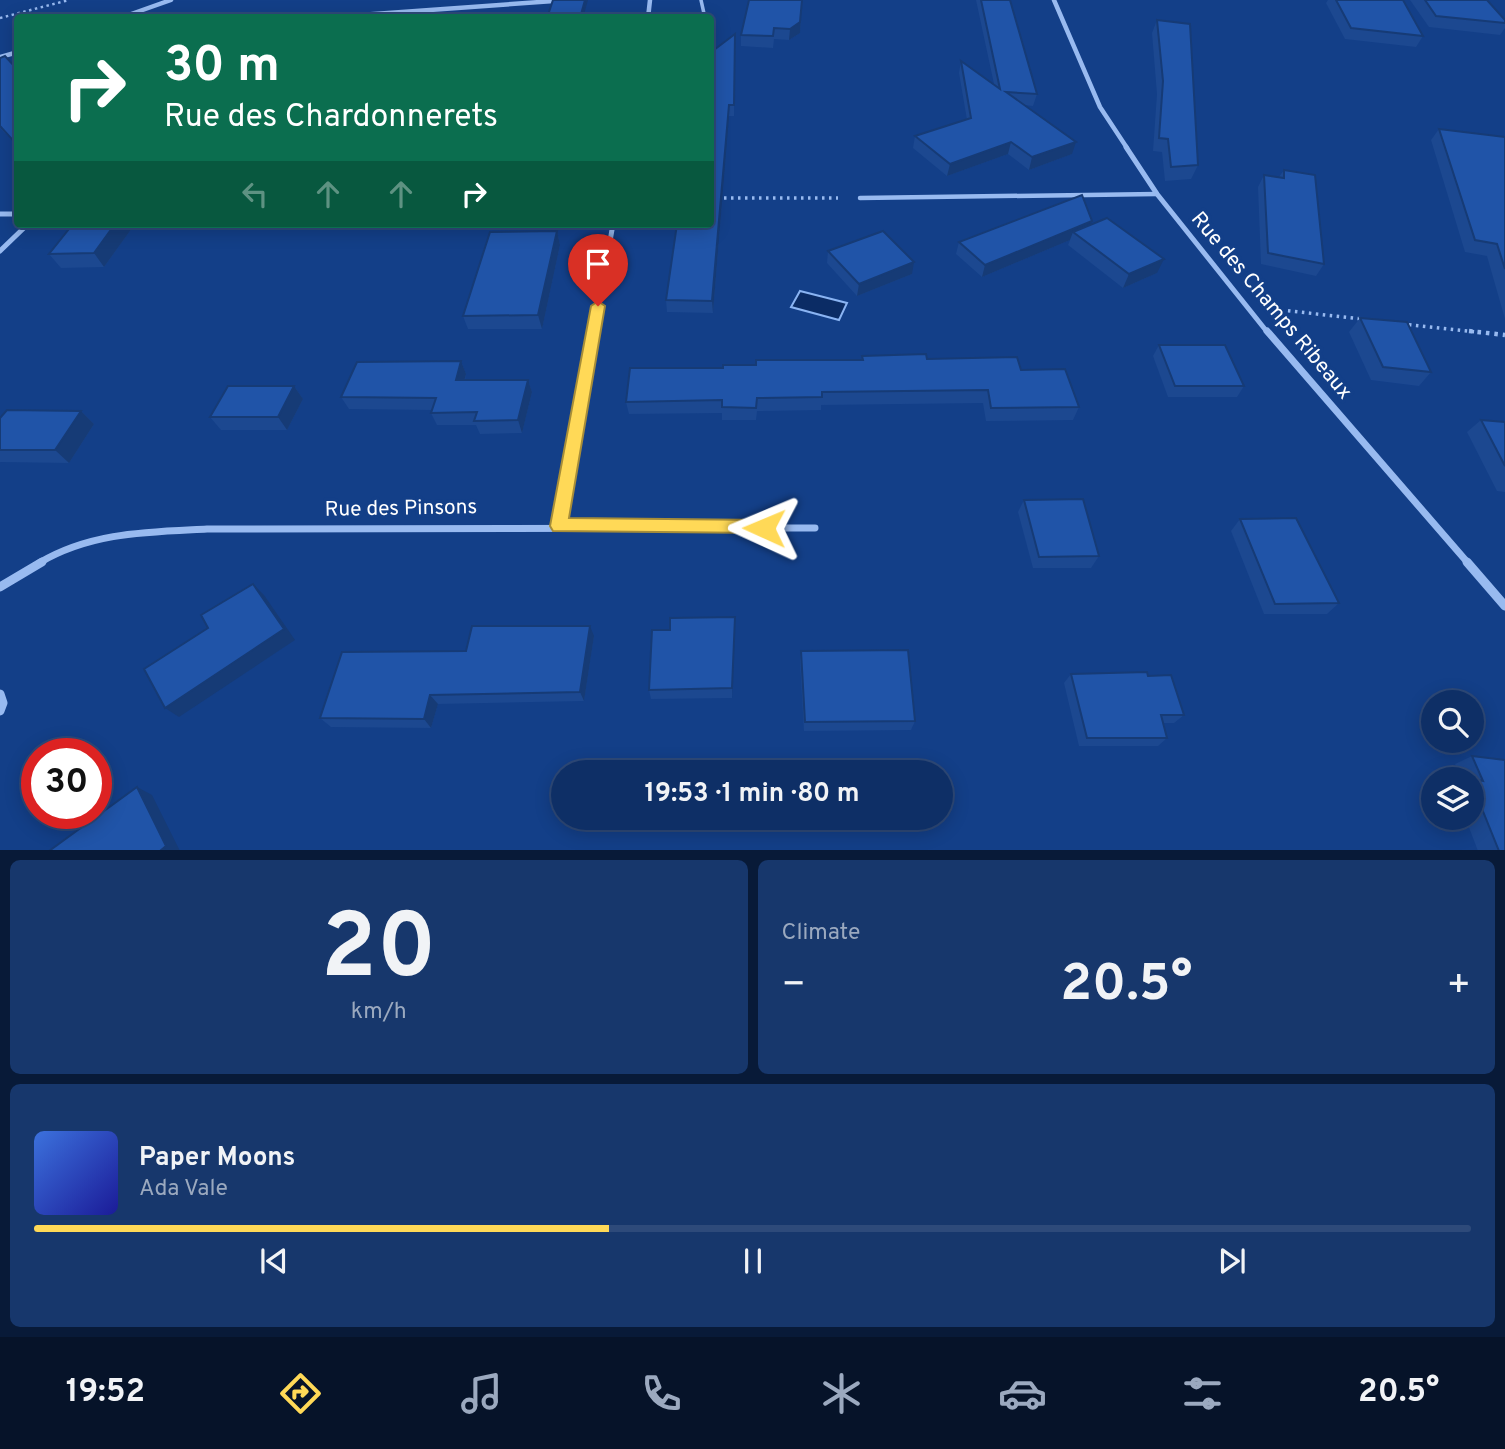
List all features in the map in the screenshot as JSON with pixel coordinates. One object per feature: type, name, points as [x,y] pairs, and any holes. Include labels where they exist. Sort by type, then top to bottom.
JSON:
[{"type":"street","points":[[131,14],[171,0]]},
{"type":"street","points":[[355,14],[568,0]]},
{"type":"street","name":"Rue des Champs Ribeaux","points":[[1054,0],[1100,107],[1157,194],[1245,306],[1505,606]]},
{"type":"street","points":[[390,14],[392,10]]},
{"type":"street","points":[[0,251],[24,228]]},
{"type":"street","points":[[559,526],[611,228]]},
{"type":"street","name":"Rue des Pinsons","points":[[0,587],[48,558],[87,542],[123,533],[207,529],[559,526],[815,528]]},
{"type":"street","points":[[0,694],[3,704],[0,711]]},
{"type":"lane","points":[[860,198],[1157,194]]},
{"type":"path","points":[[15,14],[69,0]]},
{"type":"path","points":[[714,198],[860,198]]},
{"type":"path","points":[[1245,306],[1368,320]]},
{"type":"path","points":[[1396,323],[1505,335]]},
{"type":"water","points":[[800,291],[847,303],[839,320],[791,307]]},
{"type":"building","points":[[553,0],[585,0],[581,14],[548,14]]},
{"type":"building","points":[[749,0],[802,0],[800,22],[790,29],[774,28],[773,36],[741,35]]},
{"type":"building","points":[[981,0],[1010,0],[1037,94],[1006,92],[1076,142],[1032,157],[1011,142],[950,164],[915,136],[971,118],[961,61],[1000,89]]},
{"type":"building","points":[[1336,0],[1403,0],[1423,36],[1351,28]]},
{"type":"building","points":[[1425,0],[1487,0],[1505,23],[1436,16]]},
{"type":"building","points":[[1157,20],[1190,24],[1198,165],[1171,167],[1168,139],[1159,138],[1163,81]]},
{"type":"building","points":[[735,34],[734,105],[729,105],[712,301],[666,300],[676,228],[714,228],[714,50]]},
{"type":"building","points":[[5,56],[14,66],[14,142],[0,126],[0,58]]},
{"type":"building","points":[[1439,129],[1505,137],[1505,269],[1497,244],[1475,240]]},
{"type":"building","points":[[1284,170],[1315,175],[1324,264],[1268,253],[1264,175],[1284,178]]},
{"type":"building","points":[[1082,195],[1092,221],[985,265],[959,242]]},
{"type":"building","points":[[1107,218],[1164,259],[1129,274],[1073,232]]},
{"type":"building","points":[[70,228],[112,228],[94,253],[49,254]]},
{"type":"building","points":[[557,231],[538,315],[463,316],[490,232]]},
{"type":"building","points":[[883,231],[914,262],[859,284],[828,251]]},
{"type":"building","points":[[1360,318],[1407,322],[1431,372],[1383,367]]},
{"type":"building","points":[[1159,345],[1225,345],[1244,386],[1175,386]]},
{"type":"building","points":[[926,354],[927,359],[1017,357],[1021,370],[1065,369],[1079,407],[991,408],[988,390],[822,392],[822,397],[757,398],[756,408],[722,407],[722,400],[626,402],[630,368],[723,368],[723,365],[756,365],[756,360],[863,360],[862,356]]},
{"type":"building","points":[[461,361],[456,380],[528,380],[518,420],[474,421],[477,412],[431,413],[436,398],[341,397],[357,362]]},
{"type":"building","points":[[228,386],[294,386],[278,417],[210,417]]},
{"type":"building","points":[[7,410],[81,411],[55,450],[0,450],[0,418]]},
{"type":"building","points":[[1481,420],[1505,422],[1505,466]]},
{"type":"building","points":[[1083,499],[1099,556],[1039,557],[1024,500]]},
{"type":"building","points":[[1296,518],[1339,603],[1275,604],[1240,519]]},
{"type":"building","points":[[253,584],[284,629],[165,708],[144,669],[208,628],[201,615]]},
{"type":"building","points":[[735,617],[732,688],[649,690],[652,630],[670,630],[670,618]]},
{"type":"building","points":[[472,626],[590,626],[580,692],[430,695],[424,719],[320,718],[342,652],[466,651]]},
{"type":"building","points":[[908,650],[915,721],[805,722],[801,651]]},
{"type":"building","points":[[1147,672],[1148,676],[1171,675],[1184,715],[1161,715],[1167,738],[1087,738],[1071,674]]},
{"type":"building","points":[[1472,756],[1505,760],[1505,850],[1499,850],[1484,814],[1484,767],[1477,767]]},
{"type":"building","points":[[137,787],[166,846],[161,850],[50,850],[79,829],[112,829],[112,805]]},
{"type":"route","points":[[598,306],[559,526],[764,528]]}]
